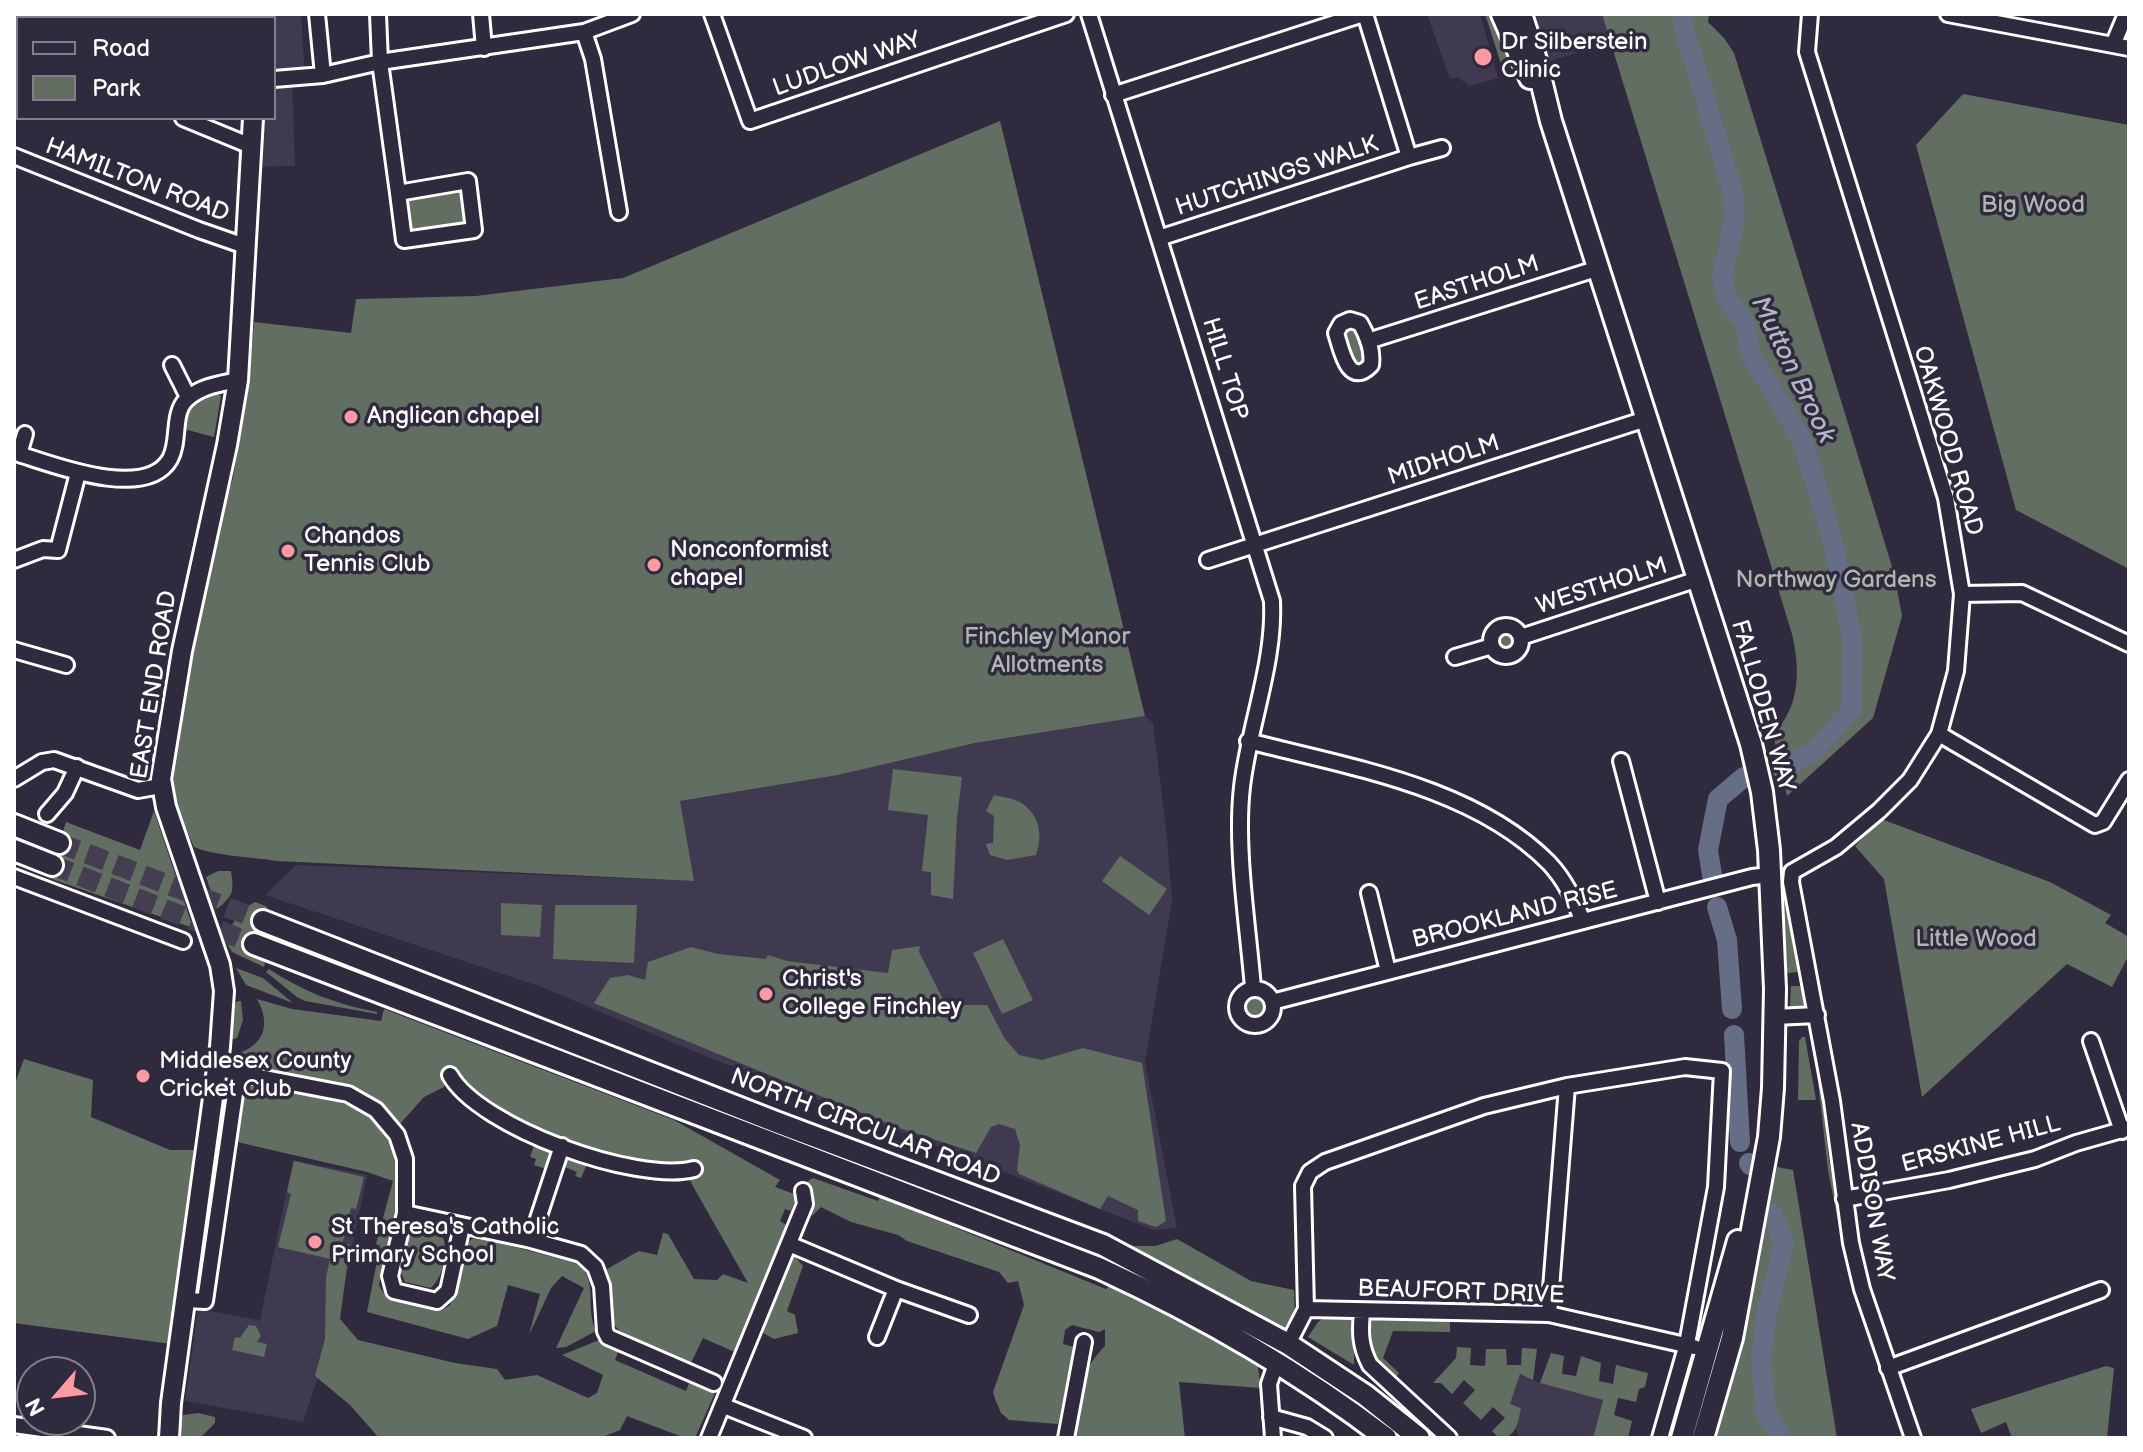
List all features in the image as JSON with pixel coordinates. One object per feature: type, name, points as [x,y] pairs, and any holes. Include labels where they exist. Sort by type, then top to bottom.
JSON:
[{"type":"highway","name":"FALLODEN WAY","points":[[1502,14],[1551,121]]},
{"type":"highway","name":"FALLODEN WAY","points":[[1521,14],[1551,121],[1754,753],[1762,792],[1770,875],[1774,1017],[1769,1137],[1726,1357],[1703,1438]]},
{"type":"highway","points":[[14,825],[59,843]]},
{"type":"highway","points":[[14,850],[52,865]]},
{"type":"highway","name":"NORTH CIRCULAR ROAD","points":[[263,921],[776,1122],[1103,1245],[1282,1353],[1386,1438]]},
{"type":"highway","name":"NORTH CIRCULAR ROAD","points":[[254,944],[1099,1268],[1365,1395],[1419,1438]]},
{"type":"highway","name":"FALLODEN WAY","points":[[1682,1438],[1696,1348],[1769,1137]]},
{"type":"highway","points":[[1696,1348],[1726,1357]]},
{"type":"main road","name":"EAST END ROAD","points":[[169,1438],[171,1403],[224,1008],[223,980],[161,786],[161,771],[238,380],[253,120]]},
{"type":"street","points":[[317,14],[323,75]]},
{"type":"street","points":[[378,14],[380,62],[404,240],[474,230],[468,181],[398,193]]},
{"type":"street","points":[[481,14],[484,48]]},
{"type":"street","points":[[276,79],[323,75],[380,62],[584,32],[632,14]]},
{"type":"street","name":"LUDLOW WAY","points":[[712,14],[750,121],[1066,14]]},
{"type":"street","name":"HILL TOP","points":[[1089,14],[1272,601],[1273,625],[1248,741]]},
{"type":"street","points":[[1113,95],[1364,14]]},
{"type":"street","name":"HUTCHINGS WALK","points":[[1364,14],[1409,157]]},
{"type":"street","name":"OAKWOOD ROAD","points":[[1792,872],[1836,847],[1879,811],[1910,780],[1939,734],[1956,671],[1962,594],[1946,498],[1807,52],[1810,14]]},
{"type":"street","points":[[1948,14],[2129,48]]},
{"type":"street","points":[[2113,45],[2126,14]]},
{"type":"street","points":[[584,32],[593,59],[619,212]]},
{"type":"street","points":[[188,120],[251,146]]},
{"type":"street","name":"HUTCHINGS WALK","points":[[1159,238],[1442,148]]},
{"type":"street","name":"HAMILTON ROAD","points":[[14,156],[245,246]]},
{"type":"street","name":"EASTHOLM","points":[[1368,341],[1599,268]]},
{"type":"street","points":[[172,365],[188,397]]},
{"type":"street","points":[[25,434],[17,455],[78,473],[133,479],[156,473],[170,460],[180,410],[188,397],[209,386],[238,380]]},
{"type":"street","name":"MIDHOLM","points":[[1208,560],[1646,419]]},
{"type":"street","points":[[14,560],[43,549],[58,550],[78,473]]},
{"type":"street","name":"WESTHOLM","points":[[1521,637],[1698,579]]},
{"type":"street","points":[[1962,594],[2022,593],[2129,644]]},
{"type":"street","name":"WESTHOLM","points":[[1505,626],[1518,631],[1521,637],[1520,649],[1511,656],[1499,655],[1492,646],[1494,633],[1505,626]]},
{"type":"street","name":"WESTHOLM","points":[[1455,657],[1492,646]]},
{"type":"street","points":[[14,650],[66,665]]},
{"type":"street","points":[[1939,734],[2095,825],[2103,822],[2129,780]]},
{"type":"street","points":[[1248,741],[1368,772],[1446,797],[1489,817],[1550,864],[1570,890],[1583,921]]},
{"type":"street","name":"BROOKLAND RISE","points":[[1248,741],[1240,822],[1253,988],[1243,993],[1237,1002],[1237,1013],[1244,1022],[1255,1025],[1265,1021],[1272,1013],[1272,1002],[1752,877],[1770,875]]},
{"type":"street","points":[[14,779],[42,762],[60,761],[138,790],[161,786]]},
{"type":"street","points":[[1621,761],[1658,902]]},
{"type":"street","points":[[47,814],[65,793],[77,767]]},
{"type":"street","name":"ADDISON WAY","points":[[1792,872],[1793,900],[1817,1015],[1844,1199],[1862,1289],[1913,1438]]},
{"type":"street","points":[[15,881],[183,941]]},
{"type":"street","points":[[1369,893],[1388,971]]},
{"type":"street","points":[[1253,988],[1263,990],[1272,1002]]},
{"type":"street","points":[[1774,1017],[1817,1015]]},
{"type":"street","points":[[2091,1041],[2125,1130]]},
{"type":"street","points":[[1273,1438],[1269,1384],[1306,1309],[1303,1186],[1310,1172],[1325,1162],[1484,1106],[1567,1086],[1685,1067],[1722,1071],[1716,1187],[1696,1348],[1660,1438]]},
{"type":"street","points":[[218,1069],[348,1094],[376,1110],[397,1135],[405,1159],[405,1213],[390,1276],[394,1291],[437,1301],[448,1291],[462,1226]]},
{"type":"street","points":[[186,1300],[205,1301],[238,1073]]},
{"type":"street","points":[[450,1075],[456,1087],[506,1123],[562,1146],[622,1167],[678,1173],[694,1169]]},
{"type":"street","points":[[1549,1314],[1567,1086]]},
{"type":"street","name":"ERSKINE HILL","points":[[1844,1199],[1949,1180],[2035,1159],[2076,1143],[2125,1130]]},
{"type":"street","points":[[531,1240],[562,1146]]},
{"type":"street","points":[[709,1438],[805,1204],[803,1191]]},
{"type":"street","points":[[405,1213],[581,1254],[595,1267],[602,1286],[608,1337],[714,1383]]},
{"type":"street","points":[[789,1244],[896,1289],[969,1315]]},
{"type":"street","points":[[877,1337],[896,1289]]},
{"type":"street","points":[[1888,1368],[2101,1290]]},
{"type":"street","name":"BEAUFORT DRIVE","points":[[1306,1309],[1549,1314],[1696,1348]]},
{"type":"street","points":[[1362,1312],[1362,1350],[1370,1365],[1449,1438]]},
{"type":"street","points":[[1066,1438],[1084,1342]]},
{"type":"street","points":[[724,1406],[804,1438]]},
{"type":"street","points":[[1271,1417],[1307,1427],[1325,1438]]},
{"type":"street","points":[[14,1425],[107,1438]]},
{"type":"shaded area","points":[[301,14],[305,77],[292,78],[295,166],[251,167],[253,120],[276,120],[276,16],[254,16]]},
{"type":"shaded area","points":[[1427,14],[1480,14],[1498,78],[1469,86],[1458,77],[1450,79]]},
{"type":"shaded area","points":[[1535,14],[1602,14],[1612,42],[1550,61]]},
{"type":"shaded area","name":"Christ's College Finchley","points":[[1145,716],[1153,723],[1172,901],[1145,1062],[1177,1228],[1154,1230],[710,1058],[539,986],[265,895],[296,865],[693,881],[680,801],[838,775],[975,743]]},
{"type":"shaded area","name":"St Theresa's Catholic Primary School","points":[[293,1160],[367,1175],[337,1322],[303,1422],[185,1401],[198,1309],[260,1320]]},
{"type":"shaded area","points":[[1520,1374],[1540,1383],[1603,1400],[1593,1438],[1520,1438],[1516,1430],[1521,1408],[1510,1404]]},
{"type":"green space","points":[[1485,14],[1493,14],[1515,60],[1505,66],[1501,64]]},
{"type":"green space","name":"Northway Gardens","points":[[1602,14],[1709,14],[1708,22],[1734,53],[1894,573],[1902,616],[1873,718],[1787,796],[1773,734],[1789,711],[1796,687],[1792,634]]},
{"type":"green space","name":"Big Wood","points":[[1963,94],[2129,125],[2129,569],[2016,510],[1916,145]]},
{"type":"green space","name":"Finchley Manor Allotments","points":[[1000,121],[1145,716],[975,743],[838,775],[680,801],[694,881],[277,861],[194,847],[175,804],[172,772],[191,657],[221,515],[233,478],[248,391],[254,322],[351,333],[356,299],[476,296],[623,278]]},
{"type":"green space","points":[[468,181],[474,230],[404,240],[398,193]]},
{"type":"green space","points":[[1350,323],[1361,333],[1356,335],[1363,355],[1368,353],[1368,363],[1352,366],[1341,329]]},
{"type":"green space","points":[[212,392],[221,396],[214,437],[184,429],[193,406]]},
{"type":"green space","points":[[1506,630],[1517,641],[1506,652],[1495,641]]},
{"type":"green space","points":[[893,769],[962,777],[953,899],[931,895],[931,872],[922,871],[928,815],[888,810]]},
{"type":"green space","points":[[994,795],[1017,801],[1032,813],[1039,832],[1036,855],[1007,860],[990,855],[986,844],[993,843],[994,816],[986,811]]},
{"type":"green space","points":[[154,811],[193,928],[49,878],[66,822],[140,850]]},
{"type":"green space","name":"Little Wood","points":[[1881,819],[2050,882],[2111,915],[2105,923],[2129,937],[2129,955],[2112,987],[2067,964],[1922,1097],[1884,879],[1855,846]]},
{"type":"green space","points":[[1120,856],[1167,889],[1149,915],[1102,881]]},
{"type":"green space","points":[[218,871],[231,871],[232,889],[227,900],[217,909],[206,877]]},
{"type":"green space","points":[[1784,895],[1798,972],[1787,973]]},
{"type":"green space","points":[[255,902],[268,910],[249,956],[265,962],[264,967],[232,952],[226,942],[236,919]]},
{"type":"green space","points":[[501,903],[542,905],[540,937],[501,935]]},
{"type":"green space","points":[[555,905],[637,905],[634,963],[553,959]]},
{"type":"green space","points":[[1003,939],[1033,1000],[1002,1014],[973,953]]},
{"type":"green space","points":[[920,946],[919,952],[946,1005],[987,1005],[1005,1039],[1019,1055],[1042,1060],[1083,1048],[1142,1063],[1166,1221],[1156,1227],[1138,1221],[1138,1210],[1108,1196],[1100,1209],[1019,1174],[1020,1145],[1015,1129],[999,1124],[991,1127],[976,1153],[896,1127],[594,1003],[610,978],[628,975],[645,980],[648,962],[691,947],[718,954],[766,959],[768,955],[787,961],[888,973],[892,950]]},
{"type":"green space","points":[[236,968],[263,978],[293,1003],[246,985]]},
{"type":"green space","points":[[269,969],[321,996],[377,1014],[305,1001],[266,972]]},
{"type":"green space","points":[[1791,986],[1804,986],[1807,1008],[1790,1008]]},
{"type":"green space","points":[[1254,994],[1263,998],[1267,1007],[1263,1016],[1254,1020],[1245,1016],[1241,1007],[1245,998]]},
{"type":"green space","points":[[257,999],[292,1009],[381,1021],[384,1009],[674,1120],[780,1180],[775,1187],[797,1195],[791,1211],[785,1209],[780,1221],[788,1226],[737,1353],[703,1338],[690,1365],[631,1339],[613,1323],[609,1313],[607,1269],[639,1251],[657,1255],[663,1233],[668,1234],[694,1279],[717,1280],[723,1274],[748,1283],[690,1180],[697,1172],[637,1164],[634,1159],[600,1154],[524,1126],[510,1113],[491,1109],[445,1074],[444,1087],[424,1097],[399,1125],[386,1109],[359,1090],[235,1064],[236,1054],[253,1045],[263,1032],[264,1017]]},
{"type":"green space","points":[[241,1001],[243,1020],[237,1038],[231,1040],[233,1005]]},
{"type":"green space","points":[[1805,1037],[1816,1100],[1798,1100],[1799,1041]]},
{"type":"green space","points":[[1815,1055],[1829,1159],[1851,1288],[1828,1170]]},
{"type":"green space","points":[[24,1059],[93,1080],[91,1117],[170,1150],[201,1150],[179,1345],[14,1323],[14,1086]]},
{"type":"green space","points":[[244,1083],[347,1105],[371,1119],[387,1138],[395,1159],[398,1184],[391,1236],[379,1285],[387,1299],[441,1311],[450,1305],[469,1241],[476,1237],[580,1264],[589,1280],[591,1314],[596,1331],[566,1347],[556,1348],[584,1288],[562,1276],[551,1288],[529,1335],[540,1294],[508,1285],[497,1326],[468,1339],[367,1312],[380,1246],[376,1244],[393,1181],[367,1172],[237,1142]]},
{"type":"green space","points":[[535,1143],[554,1150],[546,1169],[534,1165],[536,1159],[530,1157]]},
{"type":"green space","points":[[569,1156],[587,1164],[581,1178],[575,1176],[577,1172],[565,1167]]},
{"type":"green space","points":[[294,1161],[364,1177],[356,1209],[351,1208],[342,1245],[350,1244],[340,1319],[358,1340],[455,1363],[497,1369],[505,1380],[537,1375],[588,1398],[597,1393],[603,1375],[562,1355],[602,1339],[618,1352],[615,1360],[686,1391],[689,1383],[715,1393],[695,1438],[685,1438],[627,1416],[620,1430],[600,1438],[379,1438],[350,1405],[315,1376],[325,1339],[326,1278],[330,1259],[278,1247],[291,1194],[287,1192]]},
{"type":"green space","points":[[1777,1167],[1793,1170],[1837,1438],[1712,1438],[1735,1352]]},
{"type":"green space","points":[[813,1178],[878,1201],[880,1197],[1106,1289],[1112,1284],[1257,1361],[1261,1388],[1179,1382],[1185,1438],[1075,1438],[1075,1413],[1080,1389],[1089,1366],[1105,1346],[1105,1329],[1099,1332],[1072,1325],[1065,1330],[1063,1344],[1074,1347],[1058,1424],[1009,1420],[1001,1413],[993,1392],[1024,1305],[1018,1281],[1008,1283],[999,1272],[907,1241],[898,1235],[851,1222],[821,1207],[812,1216],[805,1183]]},
{"type":"green space","points":[[418,1228],[441,1233],[444,1240],[444,1262],[431,1288],[405,1282],[401,1273],[408,1235]]},
{"type":"green space","points":[[1177,1239],[1251,1281],[1294,1290],[1295,1317],[1287,1332],[1277,1330],[1225,1297],[1127,1246],[1155,1246]]},
{"type":"green space","points":[[791,1252],[803,1266],[787,1311],[795,1315],[798,1333],[774,1339],[763,1333]]},
{"type":"green space","points":[[1325,1317],[1354,1317],[1354,1365],[1308,1337]]},
{"type":"green space","points":[[1368,1318],[1450,1319],[1450,1332],[1393,1331],[1383,1358],[1399,1373],[1395,1379],[1369,1354],[1366,1340]]},
{"type":"green space","points":[[249,1325],[256,1326],[261,1336],[257,1342],[267,1344],[264,1357],[232,1350],[235,1337],[240,1338]]},
{"type":"green space","points":[[1457,1347],[1471,1348],[1470,1365],[1485,1366],[1486,1349],[1506,1349],[1507,1365],[1521,1365],[1522,1348],[1537,1349],[1533,1380],[1520,1374],[1510,1404],[1521,1408],[1516,1428],[1510,1435],[1499,1438],[1492,1431],[1505,1418],[1493,1407],[1481,1420],[1463,1403],[1475,1390],[1464,1380],[1452,1394],[1441,1383],[1433,1383],[1456,1358]]},
{"type":"green space","points":[[1551,1353],[1564,1356],[1562,1374],[1576,1376],[1581,1356],[1601,1363],[1599,1381],[1613,1384],[1616,1365],[1648,1373],[1645,1387],[1639,1389],[1636,1402],[1618,1398],[1614,1415],[1632,1421],[1628,1438],[1593,1438],[1603,1400],[1540,1383]]},
{"type":"green space","points":[[2106,1366],[2114,1368],[2107,1438],[2012,1438],[2006,1422],[1981,1433],[1971,1409]]},
{"type":"green space","points":[[198,1413],[215,1417],[215,1423],[200,1438],[176,1438],[183,1415]]},
{"type":"waterway","name":"Mutton Brook","points":[[1680,14],[1733,193],[1735,218],[1722,276],[1729,302],[1745,323],[1750,352],[1803,442],[1834,545],[1853,643],[1851,710],[1814,752],[1782,769]]},
{"type":"waterway","name":"Mutton Brook","points":[[1713,881],[1708,850],[1718,799],[1744,777]]},
{"type":"waterway","name":"Mutton Brook","points":[[1717,907],[1727,940],[1732,1009]]},
{"type":"waterway","name":"Mutton Brook","points":[[1734,1035],[1740,1142]]},
{"type":"waterway","name":"Mutton Brook","points":[[1772,1214],[1784,1243],[1767,1311],[1761,1362],[1766,1413],[1781,1438]]},
{"type":"tunnel","points":[[59,843],[263,921]]},
{"type":"tunnel","points":[[52,865],[254,944]]},
{"type":"place","name":"Dr Silberstein Clinic","points":[[1483,57]]},
{"type":"place","name":"Anglican chapel","points":[[351,417]]},
{"type":"place","name":"Chandos Tennis Club","points":[[288,551]]},
{"type":"place","name":"Nonconformist chapel","points":[[654,565]]},
{"type":"place","name":"Christ's College Finchley","points":[[766,994]]},
{"type":"place","name":"Middlesex County Cricket Club","points":[[143,1076]]},
{"type":"place","name":"St Theresa's Catholic Primary School","points":[[315,1242]]}]
